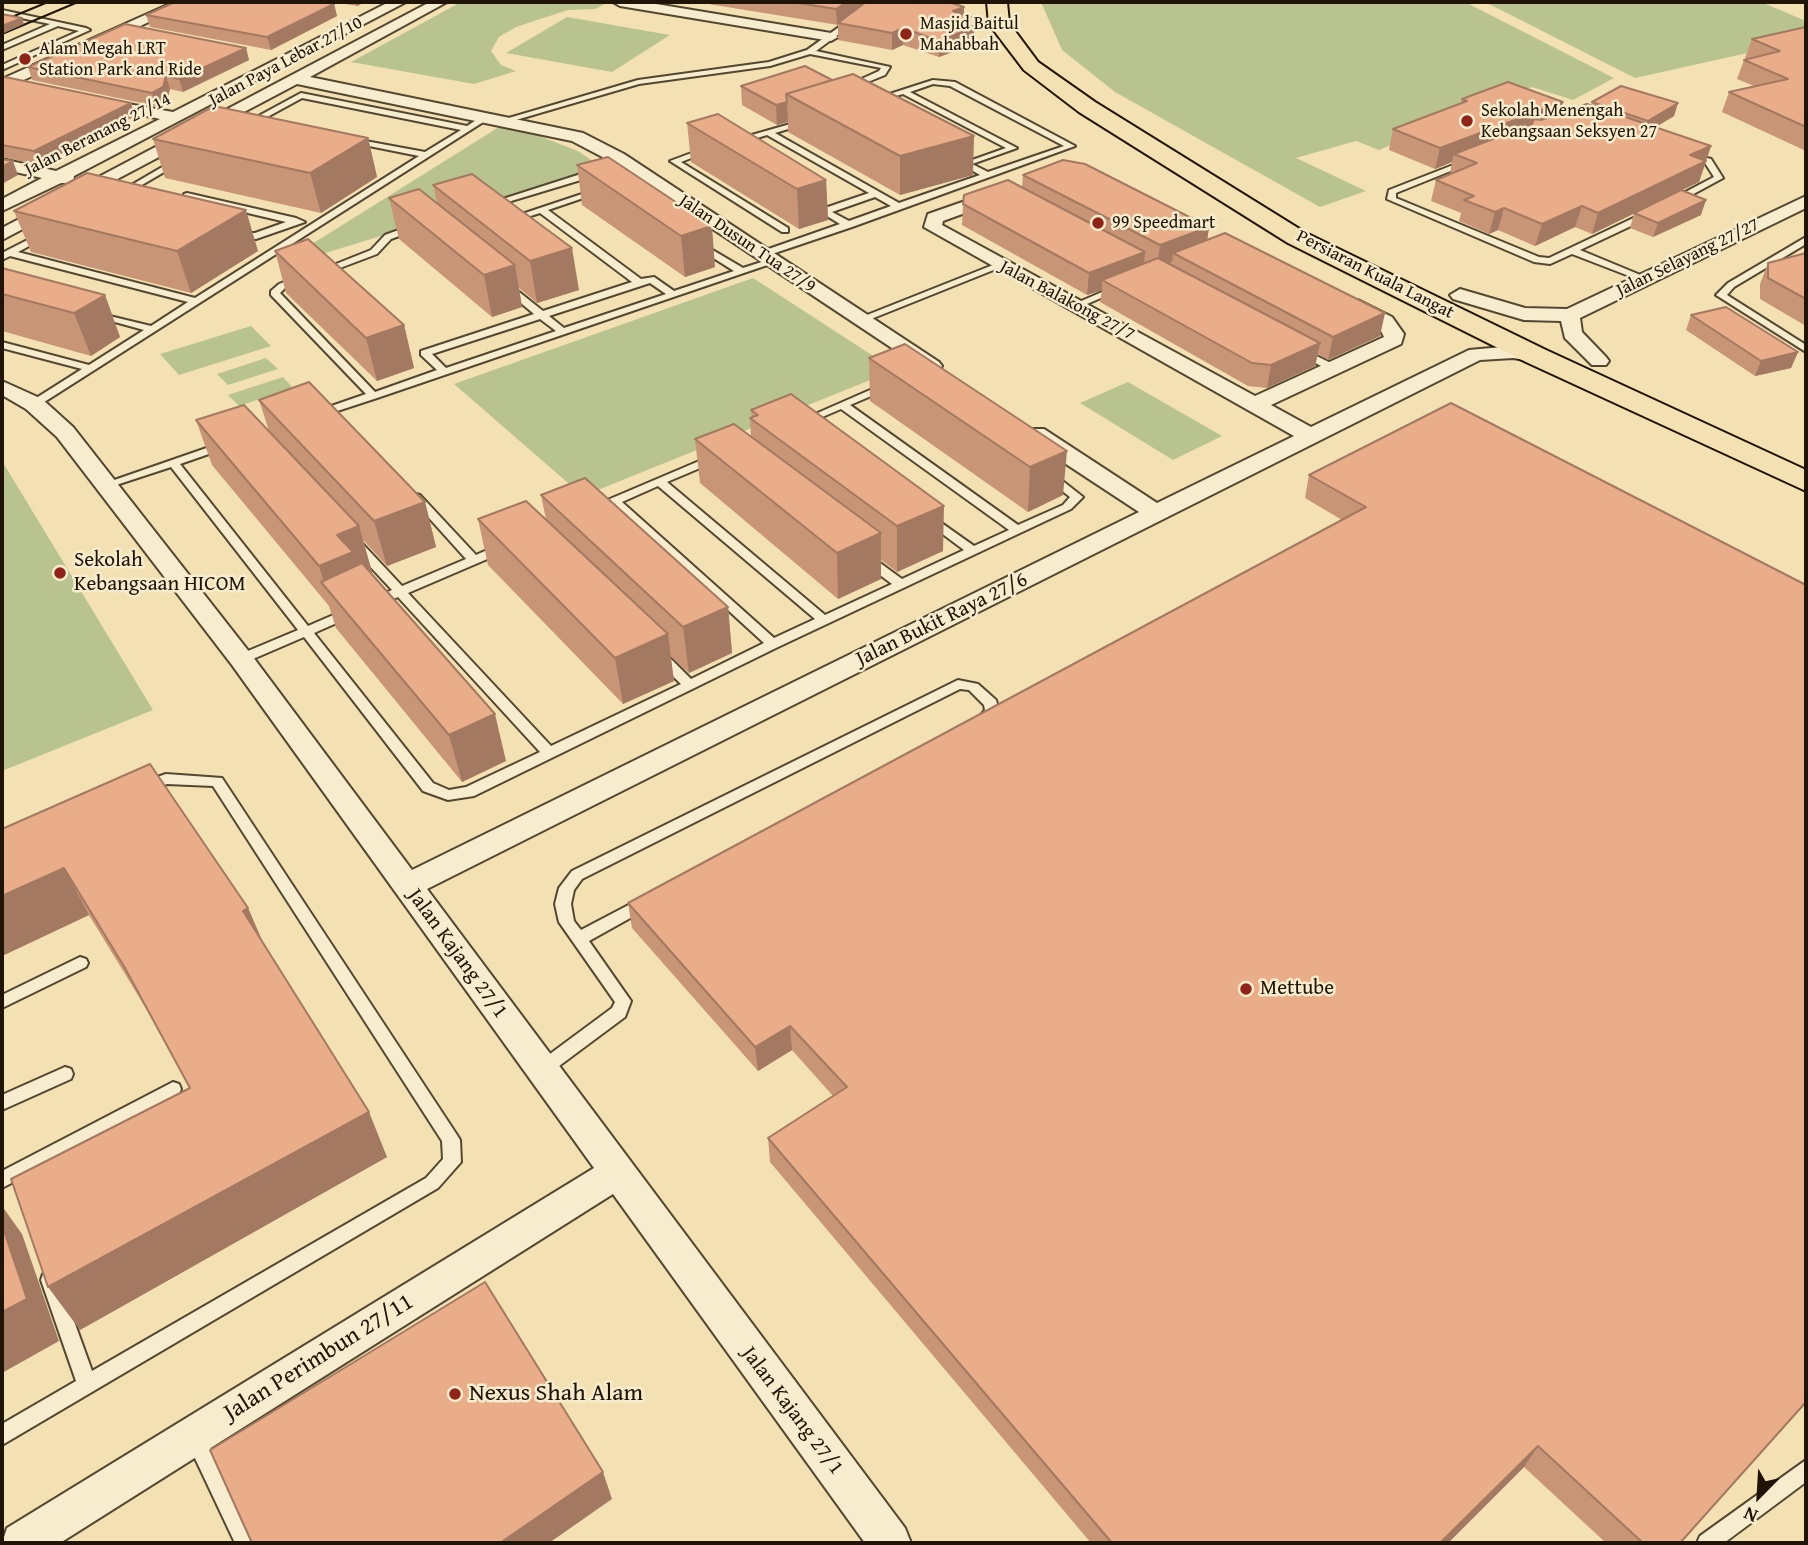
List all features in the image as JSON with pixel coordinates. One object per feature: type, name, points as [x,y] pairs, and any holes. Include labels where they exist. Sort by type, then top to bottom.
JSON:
[{"type":"main road","name":"Persiaran Kuala Langat","points":[[997,2],[999,24],[1031,66],[1087,107],[1475,326],[1806,482]]},
{"type":"main road","name":"Persiaran Kuala Langat","points":[[1018,2],[1028,33],[1064,70],[1308,234],[1460,295],[1806,458]]},
{"type":"street","points":[[4,79],[185,2]]},
{"type":"street","name":"Jalan Beranang 27/14","points":[[2,206],[399,2]]},
{"type":"street","name":"Jalan Paya Lebar 27/10","points":[[2,235],[440,2]]},
{"type":"street","points":[[630,2],[665,5],[831,37]]},
{"type":"street","points":[[347,11],[404,21]]},
{"type":"street","points":[[124,29],[151,34]]},
{"type":"street","points":[[258,55],[285,60]]},
{"type":"street","points":[[4,79],[35,88]]},
{"type":"street","name":"Jalan Dusun Tua 27/9","points":[[295,79],[559,131],[597,147],[862,319],[932,371]]},
{"type":"street","points":[[73,96],[175,117]]},
{"type":"street","points":[[2,164],[94,186]]},
{"type":"street","name":"Jalan Balakong 27/7","points":[[1010,193],[934,218],[933,227],[1311,436]]},
{"type":"street","name":"Jalan Selayang 27/27","points":[[1460,295],[1524,314],[1570,315],[1806,201]]},
{"type":"street","points":[[1256,404],[1394,340],[1394,334],[1385,321],[1338,298]]},
{"type":"street","points":[[1570,315],[1572,334],[1599,361]]},
{"type":"street","points":[[1475,326],[1480,343],[1476,354]]},
{"type":"street","name":"Jalan Bukit Raya 27/6","points":[[408,885],[1476,354],[1513,352],[1536,356]]},
{"type":"street","name":"Jalan Kajang 27/1","points":[[2,387],[34,404],[65,432],[242,659],[616,1174],[890,1543]]},
{"type":"street","points":[[1022,425],[1157,513]]},
{"type":"street","name":"Jalan Perimbun 27/11","points":[[22,1543],[616,1174]]},
{"type":"lane","points":[[34,404],[468,129],[496,118],[638,82],[770,64],[810,51],[877,2]]},
{"type":"lane","points":[[2,12],[86,30],[4,79]]},
{"type":"lane","points":[[2,48],[57,24]]},
{"type":"lane","points":[[810,51],[886,67],[883,73],[846,88]]},
{"type":"lane","points":[[301,420],[742,272],[849,225],[1068,149],[1070,143],[952,84],[933,82],[860,104]]},
{"type":"lane","points":[[903,91],[913,100],[1037,160]]},
{"type":"lane","points":[[238,129],[301,95],[468,129]]},
{"type":"lane","points":[[872,109],[889,107]]},
{"type":"lane","points":[[727,145],[820,116]]},
{"type":"lane","points":[[255,120],[268,123]]},
{"type":"lane","points":[[767,132],[900,207]]},
{"type":"lane","points":[[347,139],[426,155]]},
{"type":"lane","points":[[989,176],[965,164],[1013,148]]},
{"type":"lane","points":[[714,149],[674,161],[785,230]]},
{"type":"lane","points":[[112,198],[195,153]]},
{"type":"lane","points":[[1665,206],[1719,178],[1708,161],[1683,153]]},
{"type":"lane","points":[[1475,159],[1392,192],[1391,199],[1537,260],[1550,261],[1654,211]]},
{"type":"lane","points":[[480,207],[584,176],[600,179],[609,188],[512,219]]},
{"type":"lane","points":[[136,185],[149,188]]},
{"type":"lane","points":[[176,194],[315,225]]},
{"type":"lane","points":[[849,225],[825,211],[876,194]]},
{"type":"lane","points":[[541,209],[640,283]]},
{"type":"lane","points":[[222,232],[256,236],[296,221]]},
{"type":"lane","points":[[373,396],[274,293],[282,286],[374,253],[396,233],[429,223]]},
{"type":"lane","points":[[5,255],[55,229]]},
{"type":"lane","points":[[685,236],[742,272]]},
{"type":"lane","points":[[1806,240],[1731,285],[1721,295],[1806,349]]},
{"type":"lane","points":[[1573,251],[1645,279]]},
{"type":"lane","points":[[5,255],[196,301]]},
{"type":"lane","points":[[862,319],[1000,265]]},
{"type":"lane","points":[[445,372],[425,353],[651,279],[673,295]]},
{"type":"lane","points":[[501,282],[563,332]]},
{"type":"lane","points":[[1077,305],[1133,283]]},
{"type":"lane","points":[[89,312],[152,328]]},
{"type":"lane","points":[[1286,343],[1333,368]]},
{"type":"lane","points":[[2,345],[89,368]]},
{"type":"lane","points":[[807,432],[790,427],[896,382]]},
{"type":"lane","points":[[842,405],[1017,530]]},
{"type":"lane","points":[[335,408],[344,419]]},
{"type":"lane","points":[[106,485],[232,443]]},
{"type":"lane","points":[[580,515],[729,452]]},
{"type":"lane","points":[[174,463],[428,787],[448,795],[469,792],[689,684],[1067,507],[1077,497],[1039,468]]},
{"type":"lane","points":[[660,482],[824,620]]},
{"type":"lane","points":[[409,489],[474,560]]},
{"type":"lane","points":[[615,501],[773,644]]},
{"type":"lane","points":[[918,511],[973,551]]},
{"type":"lane","points":[[345,533],[549,753]]},
{"type":"lane","points":[[242,659],[510,545]]},
{"type":"lane","points":[[858,551],[900,584]]},
{"type":"lane","points":[[651,647],[689,684]]},
{"type":"lane","points":[[541,1070],[619,1012],[623,1001],[567,922],[563,904],[567,887],[578,875],[958,684],[973,687],[991,703],[988,718],[964,731]]},
{"type":"lane","points":[[2,1435],[432,1183],[452,1162],[451,1140],[217,781],[166,779],[128,794]]},
{"type":"lane","points":[[580,938],[664,893]]},
{"type":"lane","points":[[2,1002],[80,963]]},
{"type":"lane","points":[[2,1103],[65,1074]]},
{"type":"lane","points":[[11,1180],[173,1089]]},
{"type":"lane","points":[[45,1266],[86,1384]]},
{"type":"lane","points":[[194,1436],[246,1543]]},
{"type":"lane","points":[[1707,1543],[1806,1471]]},
{"type":"green space","points":[[461,2],[605,4],[595,9],[568,10],[516,27],[499,37],[491,51],[501,65],[516,71],[474,84],[351,62]]},
{"type":"green space","points":[[1041,2],[1465,2],[1614,78],[1573,100],[1532,87],[1379,150],[1356,141],[1296,158],[1366,191],[1320,207],[1115,92],[1062,50]]},
{"type":"green space","points":[[1485,2],[1761,2],[1806,21],[1806,40],[1635,78]]},
{"type":"green space","points":[[567,17],[670,35],[612,72],[506,53]]},
{"type":"green space","points":[[499,127],[539,136],[578,151],[603,168],[309,258],[296,254]]},
{"type":"green space","points":[[753,278],[895,370],[583,496],[454,384]]},
{"type":"green space","points":[[251,326],[271,346],[179,375],[160,354]]},
{"type":"green space","points":[[266,358],[278,369],[228,385],[217,374]]},
{"type":"green space","points":[[283,377],[293,388],[239,406],[228,395]]},
{"type":"green space","points":[[1128,382],[1222,436],[1173,460],[1080,403]]},
{"type":"green space","points":[[2,461],[153,710],[2,771]]},
{"type":"building","points":[[175,2],[334,4],[267,37],[146,15]]},
{"type":"building","points":[[792,2],[847,2],[836,9]]},
{"type":"building","points":[[866,2],[949,2],[964,7],[953,11],[971,17],[958,22],[974,27],[939,41],[903,28],[892,33],[838,23]]},
{"type":"building","points":[[2,14],[22,18],[2,26]]},
{"type":"building","points":[[125,24],[246,48],[179,79],[166,76],[163,87],[152,93],[28,67]]},
{"type":"building","points":[[1806,27],[1806,127],[1729,92],[1788,79],[1744,60],[1780,51],[1752,39]]},
{"type":"building","points":[[805,66],[832,80],[786,94],[787,102],[776,105],[741,86]]},
{"type":"building","points":[[853,74],[974,136],[900,156],[786,94]]},
{"type":"building","points":[[2,78],[131,103],[34,151],[2,145]]},
{"type":"building","points":[[1508,82],[1563,102],[1440,148],[1393,129],[1467,101],[1462,99]]},
{"type":"building","points":[[1621,86],[1678,103],[1648,121],[1592,102]]},
{"type":"building","points":[[1587,104],[1711,146],[1690,155],[1706,161],[1598,213],[1582,206],[1542,224],[1504,208],[1495,212],[1464,200],[1474,196],[1436,180],[1477,163],[1454,154],[1532,124],[1534,119],[1541,120]]},
{"type":"building","points":[[214,106],[368,138],[310,173],[153,139]]},
{"type":"building","points":[[718,114],[826,180],[797,189],[687,123]]},
{"type":"building","points":[[608,157],[712,226],[681,236],[577,165]]},
{"type":"building","points":[[2,159],[13,161],[2,167]]},
{"type":"building","points":[[1063,160],[1085,164],[1209,227],[1160,245],[1023,175]]},
{"type":"building","points":[[87,173],[246,210],[177,251],[14,211]]},
{"type":"building","points":[[472,174],[572,248],[530,261],[433,185]]},
{"type":"building","points":[[1008,180],[1145,252],[1089,273],[963,204],[964,195]]},
{"type":"building","points":[[419,189],[515,265],[484,275],[389,198]]},
{"type":"building","points":[[1681,190],[1706,200],[1658,223],[1634,213]]},
{"type":"building","points":[[1225,233],[1385,313],[1333,337],[1173,253]]},
{"type":"building","points":[[308,239],[404,325],[366,338],[275,251]]},
{"type":"building","points":[[1806,253],[1806,299],[1768,278],[1768,263]]},
{"type":"building","points":[[1158,258],[1320,343],[1271,365],[1252,363],[1102,280]]},
{"type":"building","points":[[2,268],[105,295],[74,313],[2,294]]},
{"type":"building","points":[[1726,307],[1798,352],[1761,361],[1691,315]]},
{"type":"building","points":[[905,344],[1067,451],[1030,467],[869,358]]},
{"type":"building","points":[[309,382],[425,502],[374,521],[259,400]]},
{"type":"building","points":[[791,394],[944,506],[897,526],[750,418],[758,415],[751,410]]},
{"type":"building","name":"Mettube","points":[[1451,403],[1806,585],[1806,1402],[1680,1543],[1643,1543],[1538,1446],[1440,1543],[1112,1543],[768,1138],[847,1087],[790,1026],[755,1047],[628,903],[1366,507],[1309,475]]},
{"type":"building","points":[[244,405],[359,526],[337,535],[353,552],[319,566],[196,420]]},
{"type":"building","points":[[734,424],[881,533],[837,553],[695,439]]},
{"type":"building","points":[[585,478],[728,607],[683,627],[541,495]]},
{"type":"building","points":[[526,501],[668,634],[615,658],[478,519]]},
{"type":"building","points":[[362,563],[495,714],[449,735],[321,582]]},
{"type":"building","points":[[150,764],[248,908],[243,911],[369,1112],[48,1287],[11,1179],[190,1088],[125,968],[64,868],[2,896],[2,829]]},
{"type":"building","points":[[2,1225],[27,1299],[2,1312]]},
{"type":"building","name":"Nexus Shah Alam","points":[[485,1282],[603,1472],[500,1543],[252,1543],[210,1450]]},
{"type":"tram line","points":[[2,21],[48,2]]},
{"type":"tram line","points":[[2,34],[78,2]]},
{"type":"place","name":"Masjid Baitul Mahabbah","points":[[906,34]]},
{"type":"place","name":"Alam Megah LRT Station Park and Ride","points":[[25,59]]},
{"type":"place","name":"Sekolah Menengah Kebangsaan Seksyen 27","points":[[1467,121]]},
{"type":"place","name":"99 Speedmart","points":[[1098,223]]},
{"type":"place","name":"Sekolah Kebangsaan HICOM","points":[[60,573]]},
{"type":"place","name":"Mettube","points":[[1246,989]]},
{"type":"place","name":"Nexus Shah Alam","points":[[455,1394]]}]
